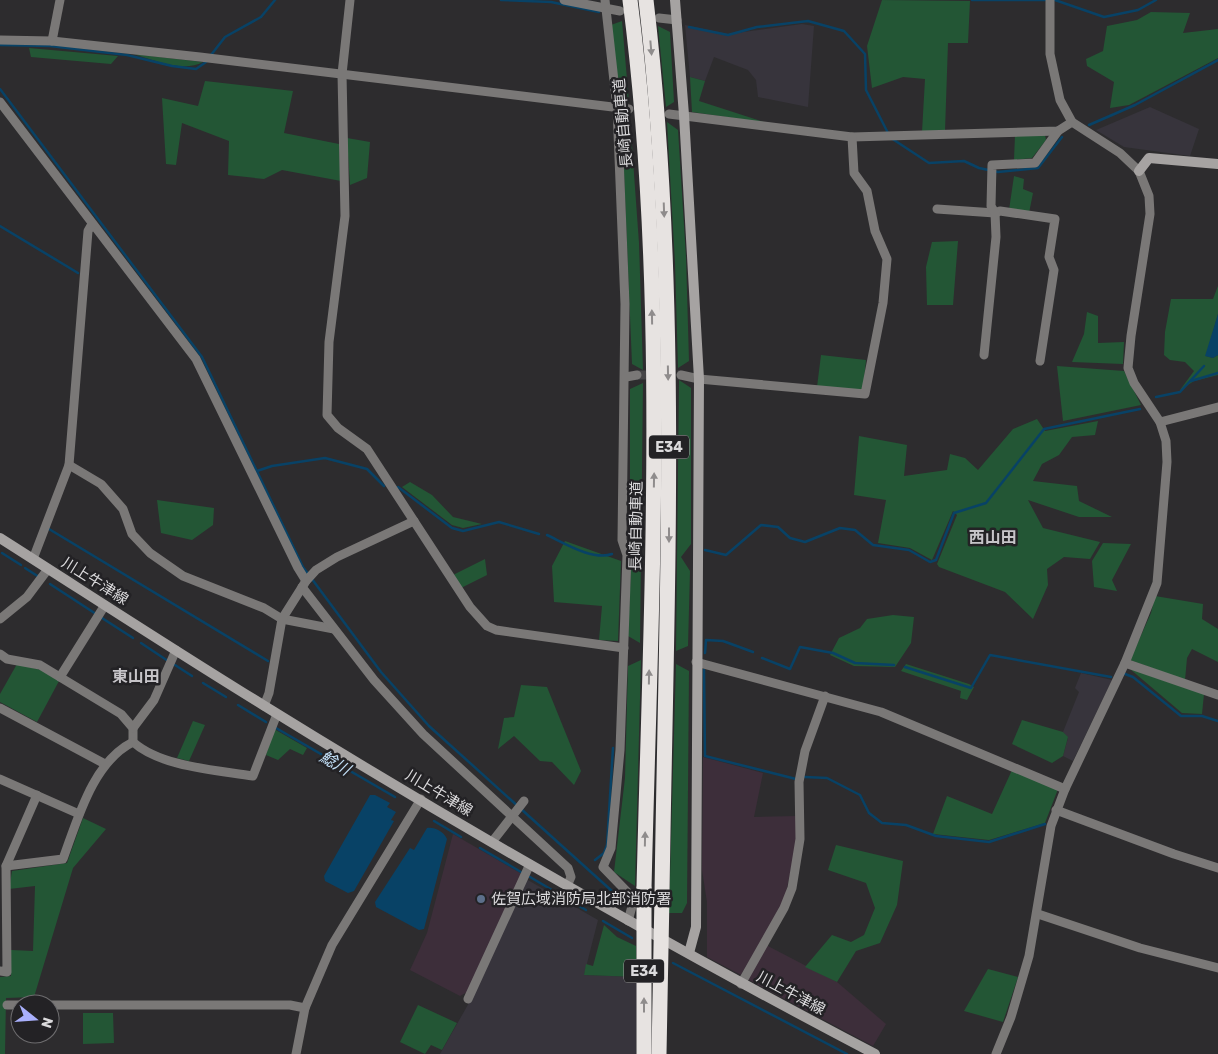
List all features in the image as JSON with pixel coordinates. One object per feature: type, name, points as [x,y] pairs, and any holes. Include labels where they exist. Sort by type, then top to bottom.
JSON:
[{"type":"highway","name":"E34","points":[[646,0],[662,176],[668,335],[669,544],[660,1054]]},
{"type":"highway","name":"長崎自動車道","points":[[625,6],[642,133],[651,276],[654,476],[644,888],[644,1054]]},
{"type":"street","points":[[52,41],[60,0]]},
{"type":"street","points":[[350,0],[342,74],[345,216],[329,342],[327,415],[338,428],[366,450],[470,607],[487,626],[509,633],[624,648]]},
{"type":"street","points":[[564,0],[625,6]]},
{"type":"street","points":[[675,0],[684,115],[699,379],[696,927],[689,953]]},
{"type":"street","points":[[996,1054],[1024,976],[1038,914],[1048,839],[1056,810],[1125,663],[1151,599],[1159,566],[1167,462],[1166,441],[1160,422],[1134,383],[1128,368],[1130,336],[1150,214],[1149,196],[1139,171],[1120,152],[1072,122],[1060,100],[1052,73],[1050,54],[1050,0]]},
{"type":"street","points":[[605,4],[617,108],[626,304],[622,540],[627,555],[620,750],[611,848],[603,867],[634,899],[628,921]]},
{"type":"street","points":[[659,18],[677,20]]},
{"type":"street","points":[[0,40],[52,41],[629,109]]},
{"type":"street","points":[[0,102],[196,359],[298,568],[304,584],[334,629],[374,680],[423,734],[513,815],[568,868],[571,877],[567,886]]},
{"type":"street","points":[[669,114],[852,137],[1058,132]]},
{"type":"street","points":[[984,355],[996,237],[995,213],[991,206],[992,170],[1035,163],[1058,132],[1072,122]]},
{"type":"street","points":[[681,376],[865,394],[883,303],[887,259],[875,230],[867,191],[854,173],[852,137]]},
{"type":"street","points":[[1139,171],[1149,158],[1218,164]]},
{"type":"street","points":[[937,209],[995,213],[1000,211],[1055,218],[1049,257],[1054,270],[1040,361]]},
{"type":"street","points":[[33,559],[69,465],[88,231],[92,224]]},
{"type":"street","points":[[626,377],[637,375]]},
{"type":"street","points":[[1160,422],[1218,407]]},
{"type":"street","points":[[69,465],[101,484],[123,510],[132,534],[150,553],[183,576],[264,608],[282,619],[334,629]]},
{"type":"street","points":[[264,706],[282,619],[304,584],[316,570],[336,557],[414,521]]},
{"type":"street","name":"川上牛津線","points":[[0,538],[264,706],[492,842],[741,984],[875,1054]]},
{"type":"street","points":[[0,619],[26,597],[48,569]]},
{"type":"street","points":[[60,677],[105,605]]},
{"type":"street","points":[[176,650],[150,706],[133,728],[133,742],[143,751],[188,765],[253,776],[277,714]]},
{"type":"street","points":[[0,654],[7,658],[40,665],[121,714],[133,728]]},
{"type":"street","points":[[696,662],[881,712],[1065,788]]},
{"type":"street","points":[[1125,663],[1218,695]]},
{"type":"street","points":[[741,984],[784,908],[792,888],[800,839],[799,782],[805,751],[825,696]]},
{"type":"street","points":[[0,708],[105,764]]},
{"type":"street","points":[[6,866],[63,859],[79,814],[105,764],[122,747],[133,742]]},
{"type":"street","points":[[0,779],[79,814]]},
{"type":"street","points":[[0,971],[7,972],[3,924],[6,866],[37,795]]},
{"type":"street","points":[[296,1054],[305,1008],[332,945],[421,799]]},
{"type":"street","points":[[492,842],[524,801]]},
{"type":"street","points":[[1056,810],[1218,868]]},
{"type":"street","points":[[468,999],[530,864]]},
{"type":"street","points":[[1038,914],[1140,948],[1218,968]]},
{"type":"street","points":[[60,1005],[290,1005],[305,1008]]},
{"type":"shaded area","points":[[802,24],[814,26],[808,107],[758,97],[756,80],[748,70],[714,57],[705,81],[690,77],[685,25],[728,34]]},
{"type":"shaded area","points":[[1150,107],[1199,129],[1190,156],[1124,147],[1096,130]]},
{"type":"shaded area","points":[[1081,673],[1112,680],[1073,761],[1063,756],[1068,738],[1063,732],[1079,692],[1075,688]]},
{"type":"shaded area","points":[[703,757],[763,773],[754,817],[797,816],[796,846],[784,902],[741,975],[707,957],[707,902],[702,870]]},
{"type":"shaded area","points":[[453,834],[522,874],[469,991],[460,996],[410,970],[427,933]]},
{"type":"shaded area","points":[[526,879],[598,920],[584,975],[637,977],[636,1054],[440,1054],[478,987]]},
{"type":"shaded area","points":[[766,945],[837,982],[886,1024],[873,1046],[747,979]]},
{"type":"green space","points":[[882,0],[970,1],[968,43],[948,43],[945,131],[922,132],[925,79],[903,77],[872,88],[867,46]]},
{"type":"green space","points":[[1151,12],[1190,13],[1183,33],[1218,29],[1218,58],[1129,105],[1110,108],[1114,82],[1087,66],[1086,59],[1103,51],[1107,26],[1137,20]]},
{"type":"green space","points":[[622,21],[629,103],[619,98],[611,25]]},
{"type":"green space","points":[[658,26],[670,32],[674,102],[666,107]]},
{"type":"green space","points":[[29,48],[118,56],[111,64],[31,57]]},
{"type":"green space","points":[[133,54],[203,62],[195,65],[178,66]]},
{"type":"green space","points":[[690,77],[705,81],[699,101],[767,123],[692,112]]},
{"type":"green space","points":[[205,81],[293,91],[284,133],[339,144],[341,181],[282,170],[264,179],[228,175],[229,141],[182,123],[176,165],[166,164],[162,98],[198,106]]},
{"type":"green space","points":[[630,119],[639,243],[643,370],[632,364],[622,124]]},
{"type":"green space","points":[[667,122],[678,130],[686,257],[689,361],[678,368],[675,263]]},
{"type":"green space","points":[[1015,135],[1045,135],[1046,140],[1032,158],[1014,160]]},
{"type":"green space","points":[[347,138],[370,142],[367,178],[350,185]]},
{"type":"green space","points":[[1014,176],[1024,179],[1023,189],[1033,193],[1029,213],[1009,210]]},
{"type":"green space","points":[[958,241],[953,305],[927,305],[926,267],[932,242]]},
{"type":"green space","points":[[1218,286],[1218,314],[1206,356],[1213,358],[1218,355],[1218,375],[1194,381],[1180,390],[1194,371],[1185,362],[1170,360],[1164,355],[1165,332],[1171,299],[1213,299]]},
{"type":"green space","points":[[1087,312],[1098,316],[1098,343],[1124,342],[1123,364],[1072,362],[1084,334]]},
{"type":"green space","points":[[821,355],[866,360],[863,390],[817,387]]},
{"type":"green space","points":[[1057,366],[1124,371],[1141,405],[1063,421]]},
{"type":"green space","points":[[679,380],[691,388],[691,544],[681,557],[690,571],[688,646],[676,651]]},
{"type":"green space","points":[[643,383],[640,643],[628,636],[631,567],[639,553],[630,540],[630,389]]},
{"type":"green space","points":[[1037,419],[1045,431],[1098,421],[1095,435],[1072,437],[1059,455],[1042,464],[1033,481],[1077,486],[1079,501],[1112,517],[1079,517],[1028,500],[1043,528],[1100,542],[1090,559],[1064,557],[1047,569],[1048,585],[1033,619],[1005,592],[939,567],[937,564],[957,515],[953,511],[932,560],[910,548],[878,543],[886,500],[854,495],[859,436],[907,445],[904,476],[947,470],[950,454],[965,458],[978,470],[1013,429]]},
{"type":"green space","points":[[410,482],[432,495],[453,517],[482,524],[463,528],[452,525],[402,487]]},
{"type":"green space","points":[[157,500],[214,508],[213,525],[192,540],[161,533]]},
{"type":"green space","points":[[565,541],[621,561],[618,641],[599,640],[602,606],[554,602],[552,566]]},
{"type":"green space","points":[[1103,543],[1131,544],[1112,580],[1117,591],[1094,587],[1092,561]]},
{"type":"green space","points":[[485,559],[487,575],[461,588],[453,575]]},
{"type":"green space","points":[[1155,596],[1203,604],[1202,619],[1218,629],[1218,662],[1192,649],[1187,658],[1185,680],[1130,660],[1151,613]]},
{"type":"green space","points":[[893,615],[914,617],[911,643],[895,667],[854,666],[830,655],[839,638],[860,628],[867,619]]},
{"type":"green space","points":[[641,660],[635,886],[614,872],[625,778],[628,666]]},
{"type":"green space","points":[[17,664],[41,670],[59,681],[37,722],[0,702],[0,694]]},
{"type":"green space","points":[[676,664],[689,671],[687,903],[682,913],[669,913]]},
{"type":"green space","points":[[906,664],[974,687],[967,700],[960,698],[961,691],[901,671]]},
{"type":"green space","points":[[1130,669],[1204,694],[1202,714],[1182,713]]},
{"type":"green space","points":[[521,685],[547,687],[581,771],[574,785],[552,762],[540,761],[514,736],[498,749],[504,718],[514,717]]},
{"type":"green space","points":[[1022,720],[1063,732],[1068,737],[1063,756],[1052,763],[1012,744]]},
{"type":"green space","points":[[193,721],[205,725],[189,761],[177,758]]},
{"type":"green space","points":[[274,729],[307,748],[303,755],[290,749],[278,760],[266,755]]},
{"type":"green space","points":[[1012,770],[1058,789],[1045,823],[989,840],[933,834],[947,796],[992,814]]},
{"type":"green space","points":[[83,818],[106,829],[73,868],[35,994],[10,994],[10,998],[6,998],[5,1054],[0,1054],[0,977],[11,976],[11,950],[33,951],[35,886],[9,889],[12,871],[67,863]]},
{"type":"green space","points":[[836,845],[903,861],[897,905],[880,943],[856,951],[837,982],[805,967],[832,935],[851,942],[864,935],[875,908],[866,883],[828,870]]},
{"type":"green space","points":[[604,925],[617,937],[636,946],[637,977],[584,975],[586,964],[593,966]]},
{"type":"green space","points":[[988,969],[1018,977],[1003,1022],[964,1011]]},
{"type":"green space","points":[[418,1005],[457,1023],[442,1050],[431,1045],[425,1054],[400,1042]]},
{"type":"green space","points":[[83,1013],[113,1013],[114,1043],[83,1044]]},
{"type":"water","points":[[1218,314],[1218,355],[1213,358],[1205,356]]},
{"type":"water","points":[[370,795],[375,795],[390,803],[387,807],[396,812],[391,820],[394,821],[354,891],[348,893],[325,881],[324,876]]},
{"type":"water","points":[[427,828],[438,830],[447,839],[424,929],[419,930],[376,907],[375,902],[410,848],[414,850]]},
{"type":"waterway","points":[[211,55],[225,37],[261,17],[275,0]]},
{"type":"waterway","points":[[501,0],[551,2],[599,12]]},
{"type":"waterway","points":[[972,0],[1045,0]]},
{"type":"waterway","points":[[1055,0],[1104,17],[1138,10],[1156,0]]},
{"type":"waterway","points":[[689,27],[728,35],[757,27],[808,21],[844,31],[865,54],[866,90],[888,133]]},
{"type":"waterway","points":[[0,45],[50,46],[127,55],[172,66],[196,69],[206,62]]},
{"type":"waterway","points":[[1089,125],[1135,105],[1218,60]]},
{"type":"waterway","points":[[0,89],[202,357],[303,567],[381,672],[429,726],[623,901]]},
{"type":"waterway","points":[[891,138],[929,163],[964,161],[979,168],[998,172],[1038,168],[1062,137]]},
{"type":"waterway","points":[[0,226],[78,273]]},
{"type":"waterway","points":[[1156,397],[1180,392],[1204,366]]},
{"type":"waterway","points":[[1191,381],[1218,373]]},
{"type":"waterway","points":[[705,550],[726,555],[761,525],[778,527],[790,538],[805,542],[840,528],[855,530],[873,545],[909,550],[930,562],[936,560],[954,513],[986,503],[1044,429],[1140,409]]},
{"type":"waterway","points":[[257,471],[272,466],[325,458],[367,469],[384,486]]},
{"type":"waterway","points":[[398,487],[452,528],[463,531],[499,522],[539,534]]},
{"type":"waterway","points":[[49,529],[268,661]]},
{"type":"waterway","points":[[547,535],[588,553],[604,556],[612,554]]},
{"type":"waterway","name":"鯰川","points":[[2,553],[21,565]]},
{"type":"waterway","name":"鯰川","points":[[25,568],[39,577]]},
{"type":"waterway","name":"鯰川","points":[[50,584],[96,614]]},
{"type":"waterway","name":"鯰川","points":[[102,618],[133,638]]},
{"type":"waterway","points":[[705,653],[706,640],[723,641],[753,652]]},
{"type":"waterway","name":"鯰川","points":[[141,643],[168,661]]},
{"type":"waterway","points":[[762,658],[790,669],[800,647],[833,653],[855,663],[894,665]]},
{"type":"waterway","points":[[905,667],[971,688],[990,655],[1111,677]]},
{"type":"waterway","name":"鯰川","points":[[175,665],[192,676]]},
{"type":"waterway","points":[[704,670],[705,756],[796,779]]},
{"type":"waterway","points":[[1125,674],[1133,677],[1181,716],[1202,716],[1218,721]]},
{"type":"waterway","name":"鯰川","points":[[203,683],[226,697]]},
{"type":"waterway","name":"鯰川","points":[[238,705],[266,722]]},
{"type":"waterway","name":"鯰川","points":[[276,728],[395,797]]},
{"type":"waterway","points":[[595,860],[604,853],[607,845],[613,748]]},
{"type":"waterway","points":[[805,777],[827,778],[860,795],[869,813],[882,823],[906,825],[936,836],[989,842],[1045,824]]},
{"type":"waterway","name":"鯰川","points":[[434,821],[461,837]]},
{"type":"waterway","name":"鯰川","points":[[480,848],[521,872]]},
{"type":"waterway","name":"鯰川","points":[[530,877],[586,910]]},
{"type":"waterway","name":"鯰川","points":[[603,921],[632,938]]},
{"type":"waterway","points":[[673,963],[847,1054]]},
{"type":"tunnel","points":[[637,375],[681,375]]},
{"type":"place","name":"佐賀広域消防局北部消防署","points":[[481,899]]},
{"type":"district","name":"西山田","points":[[993,537]]},
{"type":"district","name":"東山田","points":[[136,676]]}]
